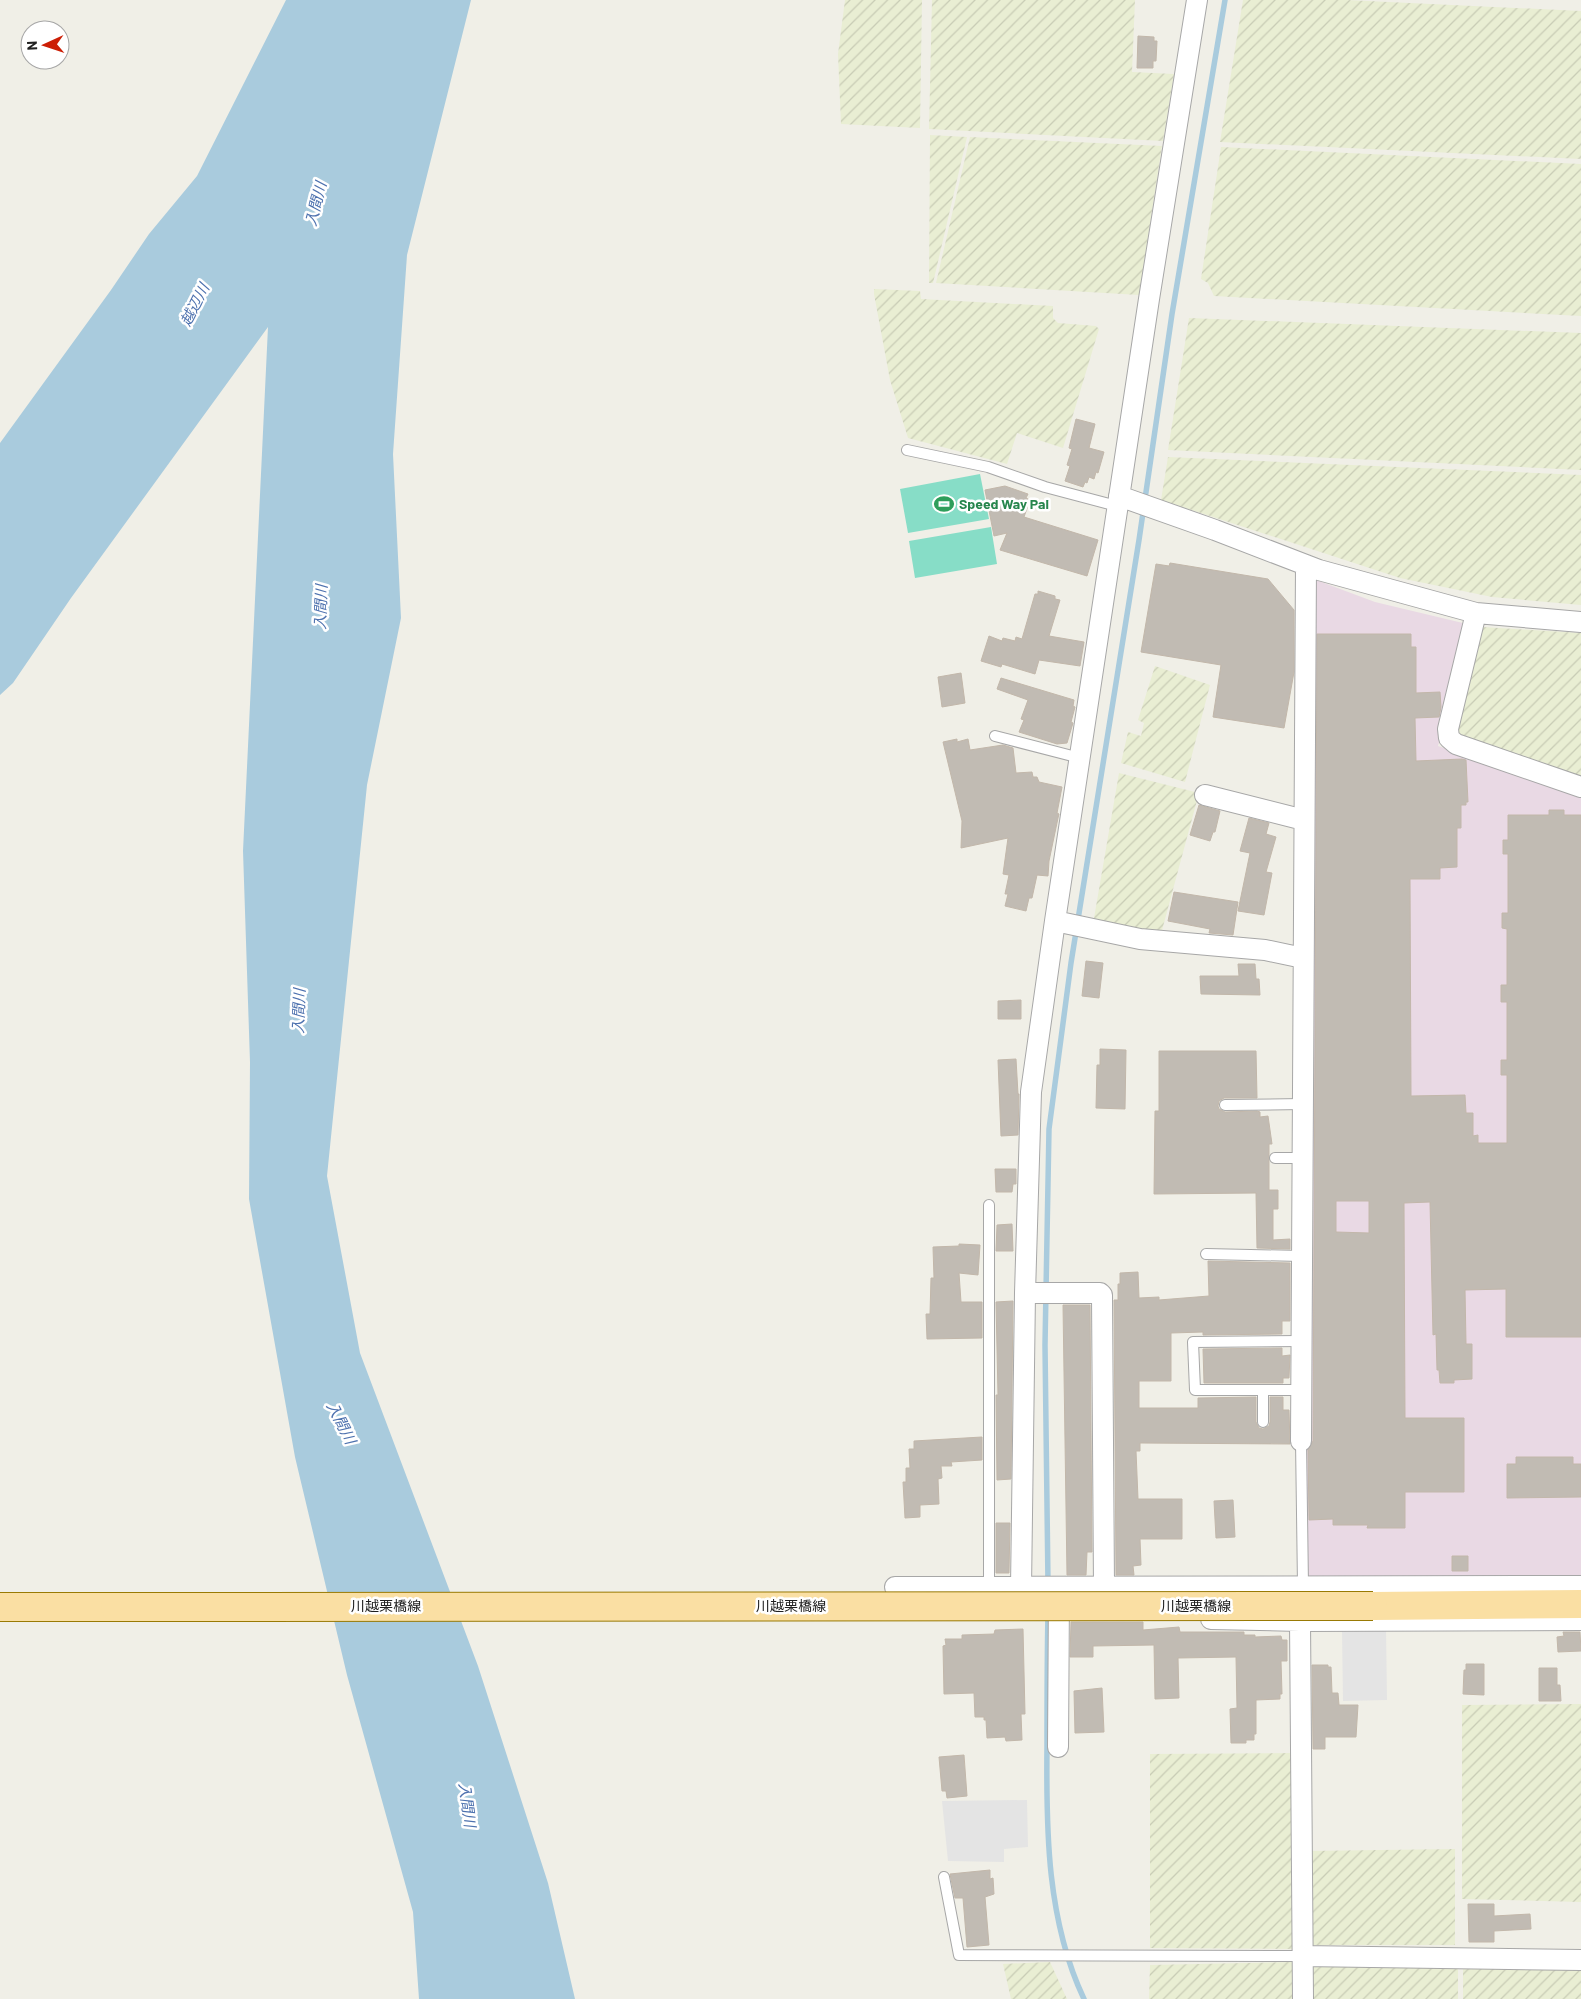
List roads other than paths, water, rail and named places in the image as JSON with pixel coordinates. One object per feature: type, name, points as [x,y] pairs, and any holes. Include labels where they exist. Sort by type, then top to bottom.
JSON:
[{"type":"main road","name":"川越栗橋線","points":[[0,1607],[1373,1606],[1581,1604]]},
{"type":"street","points":[[1021,1588],[1025,1293],[1032,1092],[1055,921],[1118,501],[1197,0]]},
{"type":"street","points":[[1118,501],[1215,530],[1306,565],[1476,613],[1581,622]]},
{"type":"street","points":[[1301,1441],[1306,565]]},
{"type":"street","points":[[1476,613],[1448,729],[1449,738],[1456,744],[1581,787]]},
{"type":"street","points":[[1205,794],[1304,820]]},
{"type":"street","points":[[1055,921],[1140,939],[1265,950],[1303,958]]},
{"type":"street","points":[[1025,1293],[1100,1293],[1102,1295],[1104,1587]]},
{"type":"street","points":[[1147,1586],[1173,1612],[1189,1619],[1300,1621],[1581,1620]]},
{"type":"street","points":[[895,1588],[1581,1586]]},
{"type":"street","points":[[1058,1748],[1059,1588]]},
{"type":"street","points":[[1300,1621],[1303,1999]]},
{"type":"street","points":[[1303,1956],[1581,1960]]},
{"type":"lane","points":[[907,450],[988,466],[1045,487],[1118,501]]},
{"type":"lane","points":[[994,736],[1080,758]]},
{"type":"lane","points":[[1225,1105],[1302,1104]]},
{"type":"lane","points":[[1275,1158],[1302,1158]]},
{"type":"lane","points":[[989,1205],[989,1588]]},
{"type":"lane","points":[[1206,1254],[1301,1256]]},
{"type":"lane","points":[[1301,1340],[1193,1342],[1195,1390],[1301,1390]]},
{"type":"lane","points":[[1263,1390],[1263,1422]]},
{"type":"lane","points":[[1301,1441],[1303,1586]]},
{"type":"lane","points":[[944,1877],[959,1955],[1303,1956]]},
{"type":"water","points":[[286,0],[471,0],[407,255],[393,454],[401,618],[367,785],[327,1176],[360,1353],[478,1666],[548,1883],[575,1999],[419,1999],[413,1912],[347,1675],[295,1457],[249,1199],[250,1062],[243,851],[268,327],[71,598],[13,683],[0,695],[0,443],[111,290],[149,234],[197,176]]},
{"type":"waterway","points":[[1048,1584],[1045,1345],[1049,1129],[1071,963],[1139,540],[1172,314],[1225,0]]},
{"type":"waterway","points":[[1048,1614],[1047,1810],[1051,1875],[1062,1939],[1084,1999]]},
{"type":"place","name":"Speed Way Pal","points":[[944,504]]},
{"type":"water label","name":"入間川","points":[[316,204]]},
{"type":"water label","name":"越辺川","points":[[195,305]]},
{"type":"water label","name":"入間川","points":[[321,607]]},
{"type":"water label","name":"入間川","points":[[299,1011]]},
{"type":"water label","name":"入間川","points":[[341,1423]]},
{"type":"water label","name":"入間川","points":[[467,1805]]}]
